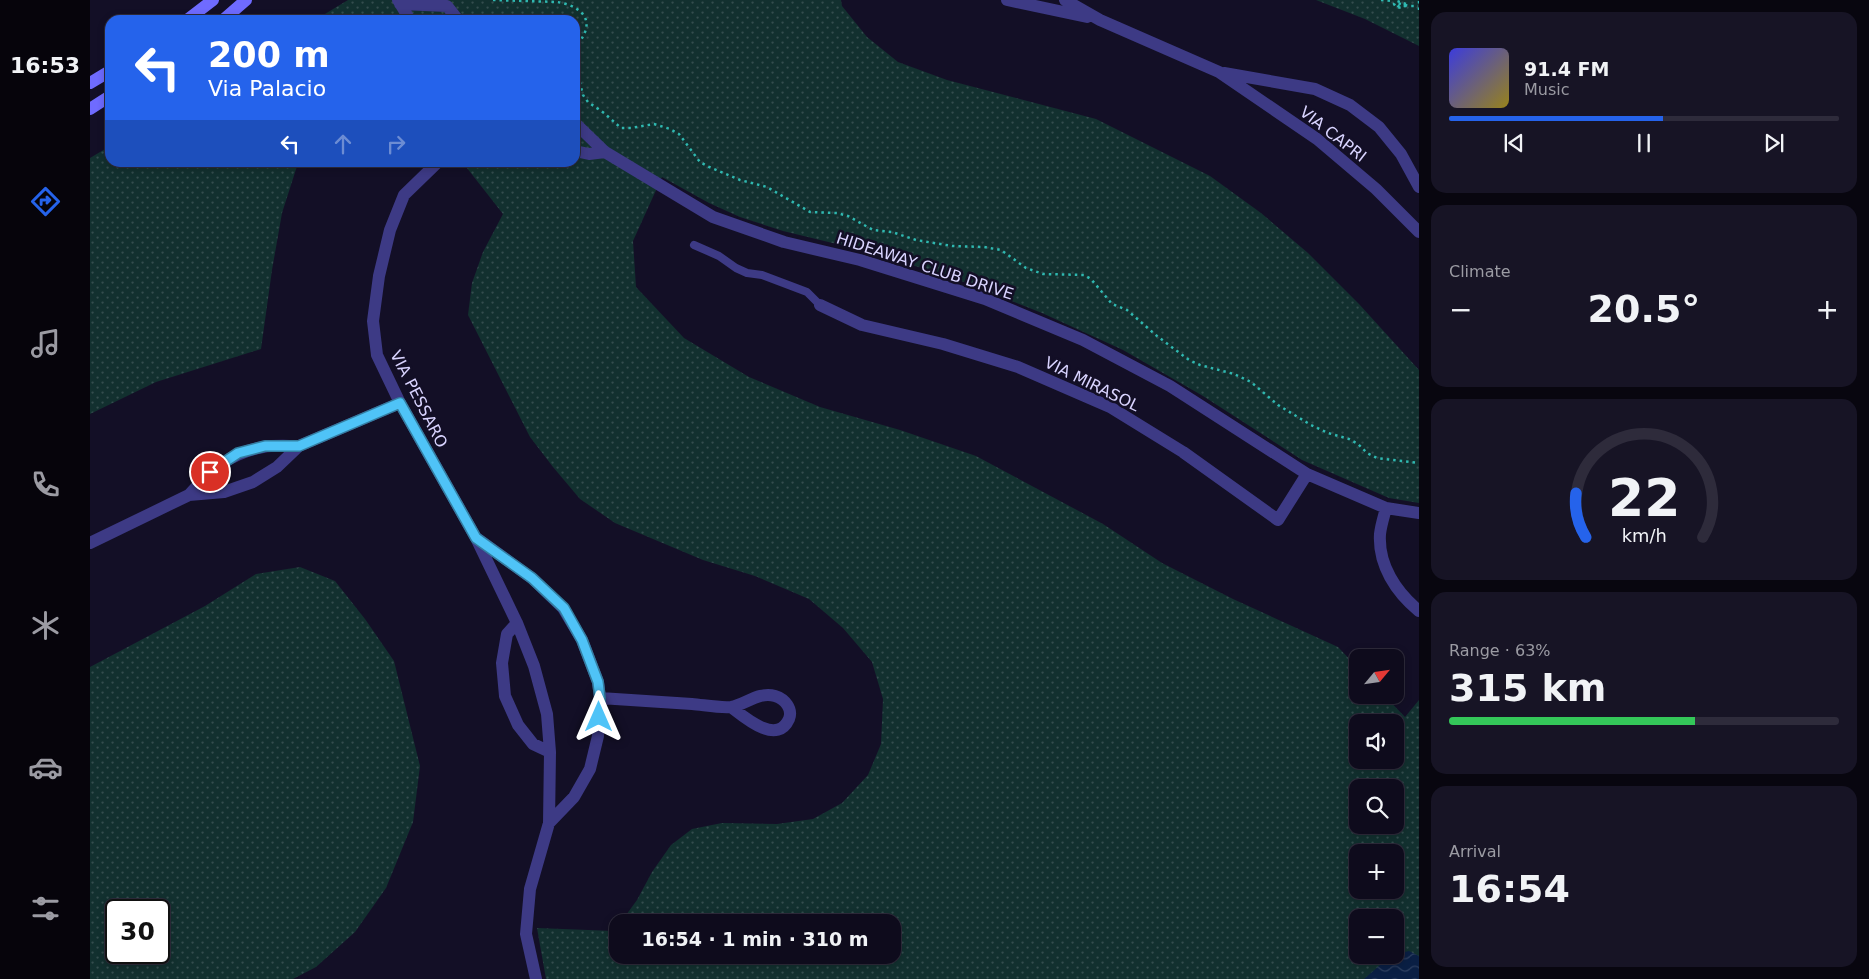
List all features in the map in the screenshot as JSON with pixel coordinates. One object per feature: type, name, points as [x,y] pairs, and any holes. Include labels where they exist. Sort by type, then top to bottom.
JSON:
[{"type":"main road","points":[[194,15],[213,0]]},
{"type":"main road","points":[[229,15],[246,0]]},
{"type":"main road","points":[[90,83],[105,74]]},
{"type":"main road","points":[[90,109],[105,99]]},
{"type":"street","name":"VIA CAPRI","points":[[1007,0],[1100,20]]},
{"type":"street","name":"VIA CAPRI","points":[[1064,0],[1100,20],[1219,72],[1317,139],[1376,189],[1419,232]]},
{"type":"street","points":[[399,2],[407,15]]},
{"type":"street","points":[[399,2],[447,6],[454,15]]},
{"type":"street","name":"VIA CAPRI","points":[[1219,72],[1315,89],[1350,104],[1380,128],[1401,154],[1419,187]]},
{"type":"street","name":"HIDEAWAY CLUB DRIVE","points":[[580,128],[605,152],[713,216],[784,242],[860,260],[985,299],[1083,340],[1170,386],[1307,474],[1386,508],[1419,513]]},
{"type":"street","points":[[580,152],[589,154],[605,152]]},
{"type":"street","name":"VIA PESSARO","points":[[433,167],[404,195],[390,230],[378,276],[373,321],[377,355],[400,403],[476,538],[517,623],[534,666],[547,714],[550,752],[549,823],[530,889],[526,934],[536,979]]},
{"type":"street","name":"VIA MIRASOL","points":[[820,305],[862,325],[943,344],[1018,367],[1110,407],[1182,452],[1278,520],[1307,474]]},
{"type":"street","points":[[189,494],[224,492],[253,482],[277,467],[299,446],[400,403]]},
{"type":"street","points":[[90,542],[189,494],[210,472],[238,453],[265,446],[299,446]]},
{"type":"street","points":[[1386,508],[1380,534],[1382,558],[1390,578],[1410,604],[1419,611]]},
{"type":"street","name":"VIA PESSARO","points":[[476,538],[532,578],[564,608],[582,640],[598,682],[600,698],[598,736],[590,769],[574,797],[549,823]]},
{"type":"street","points":[[517,623],[507,634],[502,662],[505,696],[518,726],[533,744],[550,752]]},
{"type":"street","points":[[600,698],[731,707]]},
{"type":"lane","points":[[694,245],[719,256],[747,274],[762,275],[807,292],[820,305]]},
{"type":"path","points":[[493,0],[567,3],[578,9],[584,17],[586,23],[585,31],[580,41]]},
{"type":"path","points":[[1381,0],[1393,2],[1396,0]]},
{"type":"path","points":[[1402,0],[1409,5],[1418,6]]},
{"type":"path","points":[[1406,4],[1397,1],[1394,4],[1399,8],[1405,6],[1398,6],[1397,3],[1418,6]]},
{"type":"path","points":[[1419,1],[1419,10]]},
{"type":"path","points":[[580,83],[583,95],[588,102],[621,128],[654,124],[670,129],[679,134],[700,162],[740,180],[767,187],[810,212],[838,213],[848,216],[873,230],[892,232],[916,240],[952,246],[1001,250],[1026,268],[1043,274],[1084,275],[1091,279],[1107,299],[1127,310],[1189,360],[1200,365],[1234,374],[1251,382],[1278,405],[1311,425],[1328,433],[1349,439],[1377,458],[1419,463]]},
{"type":"green space","points":[[348,0],[841,0],[842,6],[867,37],[898,62],[947,80],[1096,119],[1210,176],[1261,213],[1308,253],[1359,304],[1419,370],[1419,503],[1389,498],[1302,460],[1203,396],[1123,350],[1042,313],[946,275],[849,247],[783,231],[740,217],[709,203],[662,177],[633,241],[636,287],[684,338],[749,377],[820,407],[900,430],[976,456],[1103,524],[1162,563],[1233,599],[1338,647],[1349,659],[1349,704],[1393,704],[1402,714],[1349,714],[1349,769],[1404,769],[1404,716],[1419,700],[1419,979],[546,979],[537,928],[609,931],[609,964],[901,964],[901,914],[627,914],[671,845],[692,829],[722,823],[777,824],[813,819],[842,803],[868,775],[881,744],[883,699],[872,662],[843,628],[809,599],[755,576],[703,560],[615,523],[580,499],[530,437],[468,315],[472,283],[483,252],[503,214],[466,167],[580,167],[580,15],[323,15]]},
{"type":"green space","points":[[1316,0],[1419,0],[1419,46],[1365,19]]},
{"type":"green space","points":[[105,149],[105,167],[297,167],[282,213],[261,349],[156,382],[90,414],[90,158]]},
{"type":"green space","points":[[300,567],[335,581],[365,619],[394,661],[420,766],[413,822],[386,888],[355,932],[316,967],[293,979],[90,979],[90,667],[205,606],[256,574]]},
{"type":"water","points":[[1409,951],[1419,956],[1419,979],[1364,979],[1381,964],[1404,964],[1404,952]]},
{"type":"route","points":[[210,472],[238,453],[265,446],[299,446],[400,403],[476,538],[532,578],[564,608],[582,640],[598,682],[600,698],[599,717]]}]
